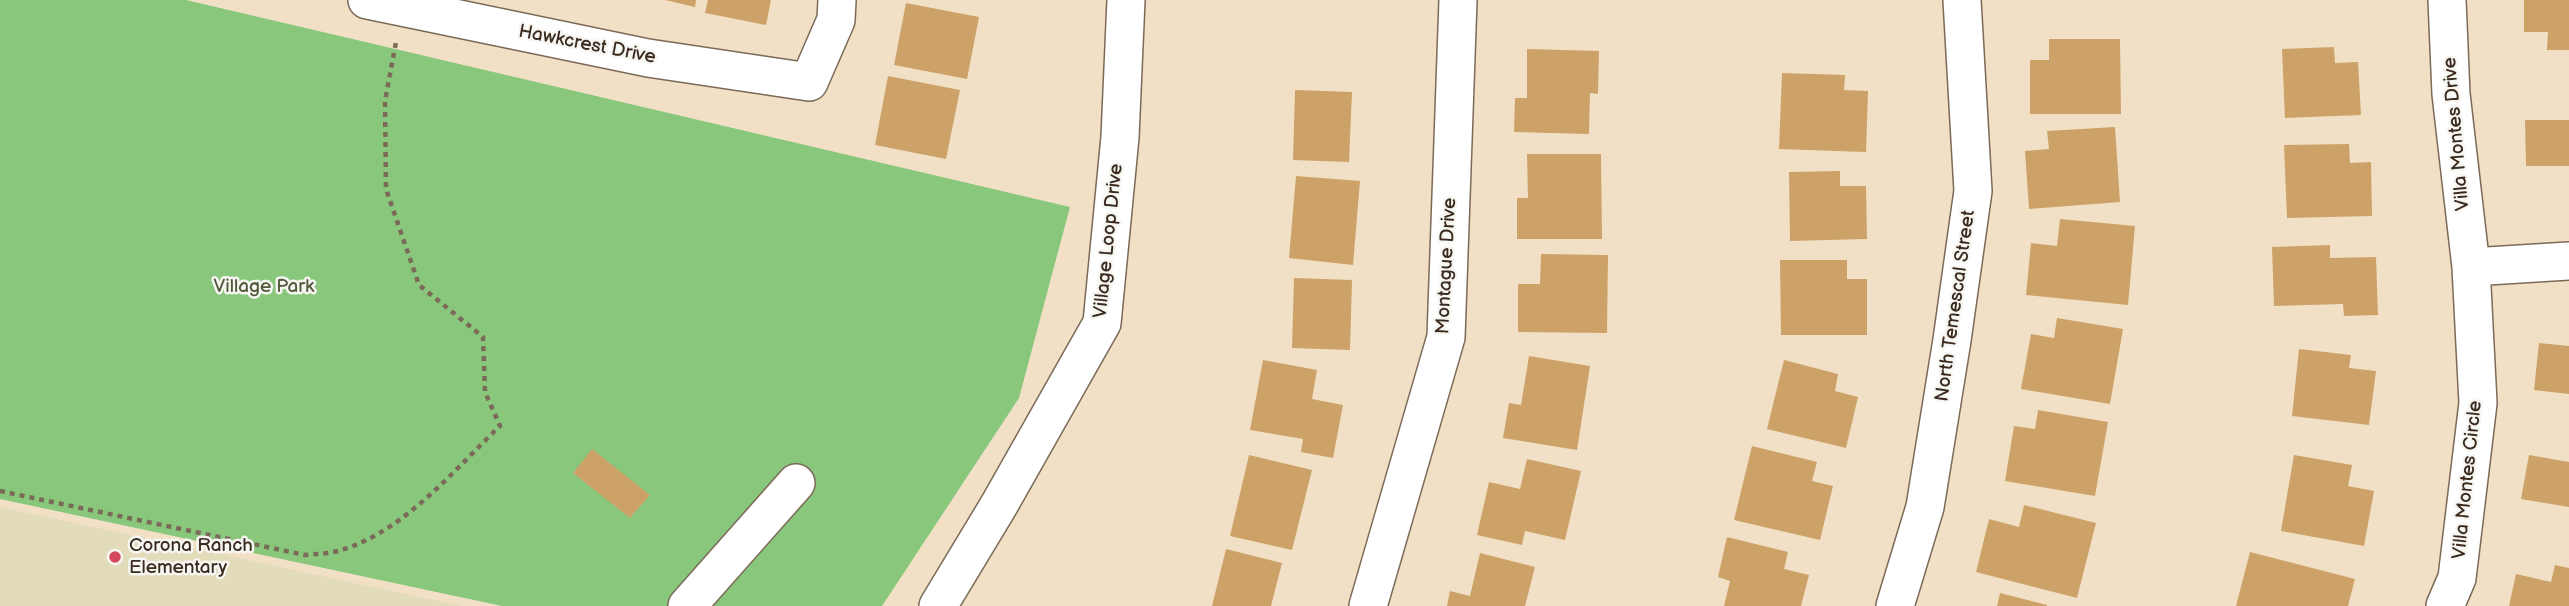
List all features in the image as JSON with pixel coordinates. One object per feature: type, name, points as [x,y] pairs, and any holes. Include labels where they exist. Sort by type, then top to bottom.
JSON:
[{"type":"street","name":"Hawkcrest Drive","points":[[367,0],[648,58],[809,82],[836,20],[837,0]]},
{"type":"street","name":"Village Loop Drive","points":[[938,606],[999,505],[1102,323],[1120,137],[1126,0]]},
{"type":"street","name":"Montague Drive","points":[[1368,606],[1446,337],[1458,0]]},
{"type":"street","name":"North Temescal Street","points":[[1895,606],[1925,507],[1973,191],[1962,0]]},
{"type":"street","name":"Villa Montes Drive","points":[[2447,0],[2451,94],[2471,267]]},
{"type":"street","points":[[2471,267],[2569,261]]},
{"type":"street","name":"Villa Montes Circle","points":[[2445,606],[2457,578],[2478,403],[2471,267]]},
{"type":"street","points":[[687,606],[796,483]]},
{"type":"path","points":[[0,491],[305,555],[338,551],[378,533],[417,506],[500,426],[485,392],[484,337],[419,285],[386,189],[385,101],[403,8]]},
{"type":"shaded area","name":"Corona Ranch Elementary","points":[[0,507],[462,606],[0,606]]},
{"type":"green space","name":"Village Park","points":[[0,0],[186,0],[1070,207],[1019,398],[882,606],[502,606],[0,499]]},
{"type":"building","points":[[665,0],[696,0],[695,7]]},
{"type":"building","points":[[708,0],[771,0],[766,25],[705,13]]},
{"type":"building","points":[[2524,0],[2569,0],[2569,50],[2547,50],[2548,32],[2524,32]]},
{"type":"building","points":[[906,3],[979,17],[967,79],[894,65]]},
{"type":"building","points":[[2049,39],[2120,39],[2121,114],[2030,114],[2030,60],[2049,60]]},
{"type":"building","points":[[2334,47],[2335,63],[2358,62],[2361,115],[2285,118],[2282,49]]},
{"type":"building","points":[[1527,49],[1599,51],[1598,94],[1590,93],[1589,134],[1514,132],[1515,98],[1527,98]]},
{"type":"building","points":[[1782,73],[1845,75],[1844,90],[1868,91],[1866,152],[1779,149]]},
{"type":"building","points":[[888,76],[960,90],[946,159],[875,145]]},
{"type":"building","points":[[1295,90],[1352,92],[1349,162],[1293,160]]},
{"type":"building","points":[[2525,120],[2569,120],[2569,166],[2526,166]]},
{"type":"building","points":[[2115,127],[2120,202],[2029,209],[2025,151],[2049,149],[2047,131]]},
{"type":"building","points":[[2349,144],[2350,163],[2371,162],[2372,216],[2287,218],[2284,145]]},
{"type":"building","points":[[1527,154],[1601,154],[1602,239],[1517,239],[1517,198],[1528,198]]},
{"type":"building","points":[[1840,171],[1840,186],[1866,186],[1867,239],[1790,241],[1789,172]]},
{"type":"building","points":[[1296,176],[1360,181],[1353,265],[1289,258]]},
{"type":"building","points":[[2060,219],[2135,226],[2128,305],[2026,295],[2031,243],[2057,246]]},
{"type":"building","points":[[2330,245],[2330,258],[2376,257],[2378,315],[2344,316],[2343,304],[2274,306],[2272,247]]},
{"type":"building","points":[[1541,254],[1608,255],[1607,333],[1518,332],[1518,284],[1540,284]]},
{"type":"building","points":[[1780,260],[1847,260],[1847,279],[1867,279],[1867,335],[1781,335]]},
{"type":"building","points":[[1294,278],[1352,280],[1350,350],[1292,348]]},
{"type":"building","points":[[2057,318],[2123,329],[2110,404],[2021,389],[2031,334],[2054,338]]},
{"type":"building","points":[[2539,343],[2569,346],[2569,394],[2534,390]]},
{"type":"building","points":[[2299,349],[2351,355],[2349,368],[2376,371],[2369,425],[2292,416]]},
{"type":"building","points":[[1529,356],[1590,366],[1577,450],[1503,438],[1509,403],[1521,405]]},
{"type":"building","points":[[1263,360],[1317,370],[1312,399],[1343,405],[1333,458],[1301,452],[1303,439],[1250,430]]},
{"type":"building","points":[[1784,360],[1838,374],[1835,391],[1858,397],[1846,448],[1767,429]]},
{"type":"building","points":[[2038,410],[2108,422],[2095,496],[2005,481],[2014,426],[2035,429]]},
{"type":"building","points":[[1752,446],[1817,462],[1812,481],[1833,486],[1820,540],[1734,520]]},
{"type":"building","points":[[592,449],[650,495],[630,518],[573,473]]},
{"type":"building","points":[[1249,455],[1312,470],[1292,550],[1230,536]]},
{"type":"building","points":[[2294,455],[2352,465],[2348,486],[2374,491],[2364,546],[2281,531]]},
{"type":"building","points":[[2529,455],[2569,462],[2569,507],[2521,499]]},
{"type":"building","points":[[1527,459],[1581,471],[1565,540],[1525,531],[1522,545],[1477,535],[1489,482],[1520,489]]},
{"type":"building","points":[[2024,505],[2096,523],[2077,598],[1976,572],[1989,519],[2019,527]]},
{"type":"building","points":[[1727,537],[1788,552],[1784,569],[1809,575],[1801,606],[1724,606],[1730,581],[1718,577]]},
{"type":"building","points":[[1226,549],[1282,563],[1271,606],[1212,606]]},
{"type":"building","points":[[2250,552],[2355,579],[2348,606],[2236,606]]},
{"type":"building","points":[[1480,553],[1535,567],[1525,606],[1447,606],[1450,591],[1470,596]]},
{"type":"building","points":[[2555,565],[2569,568],[2569,606],[2509,606],[2516,574],[2551,582]]},
{"type":"building","points":[[2000,593],[2047,605],[2047,606],[1997,606]]},
{"type":"place","name":"Corona Ranch Elementary","points":[[115,557]]}]
